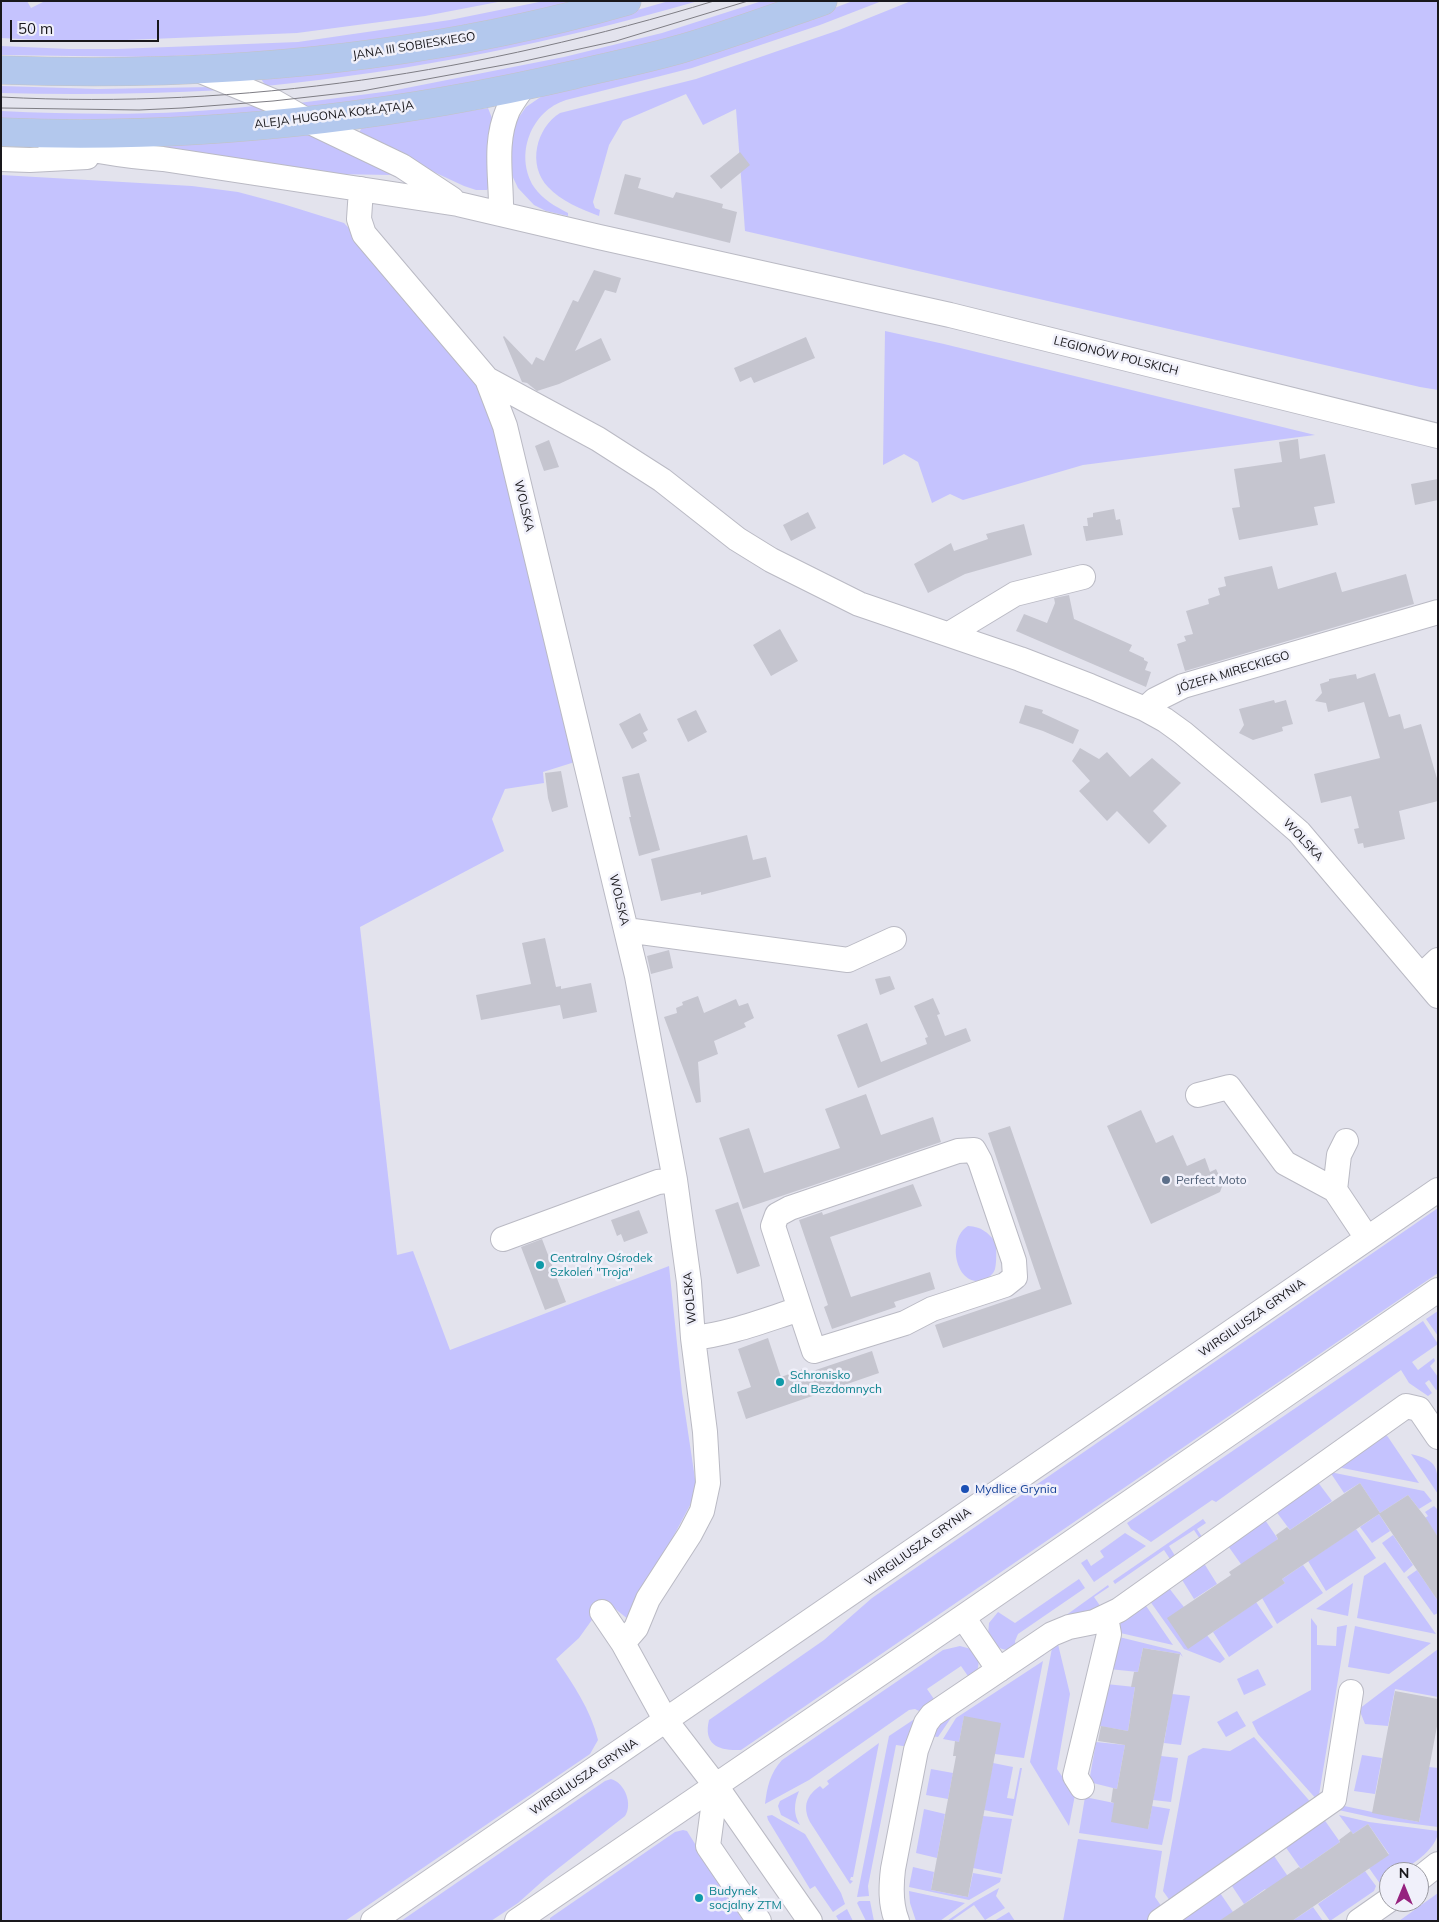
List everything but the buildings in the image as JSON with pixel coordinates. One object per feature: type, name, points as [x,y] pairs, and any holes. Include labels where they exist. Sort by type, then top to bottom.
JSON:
[{"type":"main road","name":"JANA III SOBIESKIEGO","points":[[198,70],[361,54],[456,41],[627,1]]},
{"type":"main road","name":"ALEJA HUGONA KOŁŁĄTAJA","points":[[13,132],[63,134],[176,130],[308,121],[435,103],[523,86],[662,54],[737,31],[823,1]]},
{"type":"main road","points":[[1,70],[53,72],[198,70]]},
{"type":"street","points":[[198,70],[273,101],[308,121],[402,166],[458,204]]},
{"type":"street","points":[[501,214],[498,152],[501,132],[508,109],[523,86]]},
{"type":"street","points":[[13,132],[118,155]]},
{"type":"street","points":[[1,159],[30,160],[118,155]]},
{"type":"street","name":"LEGIONÓW POLSKICH","points":[[118,155],[163,159],[458,204],[960,318],[1438,436]]},
{"type":"street","name":"WOLSKA","points":[[361,189],[359,220],[364,234],[487,379],[505,426],[637,976],[675,1180],[689,1282],[693,1338],[705,1432],[708,1483],[702,1511],[690,1534],[648,1599],[636,1628],[623,1643]]},
{"type":"street","points":[[487,379],[598,439],[662,480],[737,539],[771,560],[859,604],[1020,658],[1145,709]]},
{"type":"street","points":[[949,634],[1015,594],[1083,576]]},
{"type":"street","name":"JÓZEFA MIRECKIEGO","points":[[1145,709],[1155,700],[1183,686],[1438,612]]},
{"type":"street","name":"WOLSKA","points":[[1145,709],[1183,733],[1298,832],[1429,968],[1438,996]]},
{"type":"street","points":[[626,930],[848,960],[894,938]]},
{"type":"street","points":[[1198,1095],[1229,1087],[1285,1163],[1335,1190],[1367,1238]]},
{"type":"street","points":[[1335,1190],[1338,1155],[1346,1140]]},
{"type":"street","points":[[964,1150],[974,1150],[980,1161],[1014,1261],[1015,1277],[1005,1285],[932,1309],[905,1323],[814,1352],[800,1309],[772,1226],[777,1215],[790,1208],[949,1154],[964,1150]]},
{"type":"street","points":[[503,1239],[658,1182],[675,1180]]},
{"type":"street","name":"WIRGILIUSZA GRYNIA","points":[[373,1921],[1438,1190]]},
{"type":"street","points":[[522,1919],[1438,1290]]},
{"type":"street","points":[[693,1338],[743,1328],[800,1309]]},
{"type":"street","points":[[897,1921],[894,1914],[891,1892],[893,1869],[916,1750],[926,1723],[935,1712],[1059,1630],[1106,1617],[1119,1610],[1406,1406],[1419,1409],[1438,1437]]},
{"type":"street","points":[[602,1612],[623,1643],[666,1721],[716,1786],[810,1921]]},
{"type":"street","points":[[964,1617],[999,1670]]},
{"type":"street","points":[[1082,1787],[1075,1776],[1109,1634],[1106,1617]]},
{"type":"street","points":[[1160,1921],[1334,1799],[1351,1692]]},
{"type":"street","points":[[716,1786],[708,1846],[759,1921]]},
{"type":"street","points":[[1359,1921],[1379,1907]]},
{"type":"shaded area","points":[[6,1],[27,1],[31,8],[45,1],[503,1],[425,16],[297,33],[78,42],[1,38],[1,3]]},
{"type":"shaded area","points":[[544,1],[583,1],[396,39],[299,51],[149,57],[1,55],[1,46],[117,49],[298,42],[450,20]]},
{"type":"shaded area","points":[[669,1],[698,1],[538,42],[430,63],[321,80],[266,86],[261,79],[623,14]]},
{"type":"shaded area","points":[[762,1],[790,1],[702,31],[571,66],[312,110],[299,103],[391,91],[564,57],[662,33]]},
{"type":"shaded area","points":[[853,1],[882,1],[820,25],[692,68],[566,100],[554,106],[543,114],[535,124],[526,148],[526,161],[528,175],[534,187],[541,196],[568,213],[568,216],[546,211],[534,205],[518,188],[509,169],[510,130],[526,107],[545,94],[815,15]]},
{"type":"shaded area","points":[[911,1],[1438,1],[1438,390],[745,231],[736,109],[703,125],[686,94],[623,121],[609,145],[593,202],[595,208],[600,210],[599,216],[559,196],[548,187],[542,178],[536,158],[537,147],[545,128],[560,113],[696,79],[839,30]]},
{"type":"shaded area","points":[[1,86],[98,89],[211,87],[223,90],[29,94],[1,93]]},
{"type":"shaded area","points":[[262,105],[270,112],[234,119],[1,120],[1,111],[132,114],[230,109]]},
{"type":"shaded area","points":[[488,108],[492,118],[489,141],[489,187],[487,190],[476,190],[464,186],[365,140],[360,135],[362,127]]},
{"type":"shaded area","points":[[313,133],[393,175],[331,174],[157,147],[159,144]]},
{"type":"shaded area","points":[[1,175],[192,186],[238,192],[344,223],[366,246],[471,374],[489,408],[578,761],[543,772],[544,783],[505,789],[492,819],[504,851],[360,927],[397,1255],[413,1251],[450,1350],[669,1266],[682,1392],[697,1492],[629,1620],[613,1607],[594,1617],[579,1638],[556,1659],[581,1698],[595,1729],[598,1740],[590,1754],[345,1921],[1,1921]]},
{"type":"shaded area","points":[[885,331],[1315,435],[1083,465],[963,500],[950,494],[932,503],[918,462],[904,454],[883,465]]},
{"type":"shaded area","points":[[1438,1208],[1438,1273],[741,1750],[720,1748],[711,1741],[708,1735],[709,1720],[824,1640],[872,1598]]},
{"type":"shaded area","points":[[968,1226],[984,1231],[996,1242],[995,1269],[984,1280],[975,1281],[967,1277],[961,1271],[957,1262],[957,1242],[961,1233]]},
{"type":"shaded area","points":[[1438,1311],[1438,1336],[1426,1319]]},
{"type":"shaded area","points":[[1423,1321],[1438,1344],[1412,1362],[1418,1370],[1434,1358],[1435,1361],[1430,1366],[1438,1377],[1438,1389],[1436,1390],[1429,1380],[1425,1383],[1432,1393],[1428,1396],[1409,1383],[1401,1370],[1216,1502],[1212,1500],[1151,1542],[1131,1529],[1127,1523]]},
{"type":"shaded area","points":[[1386,1435],[1419,1483],[1337,1467]]},
{"type":"shaded area","points":[[1411,1454],[1427,1459],[1435,1466],[1438,1478],[1438,1494]]},
{"type":"shaded area","points":[[1330,1472],[1424,1491],[1432,1501],[1419,1509],[1408,1495],[1380,1513],[1360,1483],[1344,1493]]},
{"type":"shaded area","points":[[1317,1481],[1332,1501],[1290,1530],[1275,1510]]},
{"type":"shaded area","points":[[1434,1506],[1438,1510],[1438,1537],[1425,1518],[1428,1516],[1425,1512]]},
{"type":"shaded area","points":[[1379,1514],[1390,1531],[1372,1543],[1360,1527]]},
{"type":"shaded area","points":[[1263,1517],[1278,1539],[1243,1567],[1226,1543]]},
{"type":"shaded area","points":[[1203,1519],[1206,1523],[1197,1529],[1204,1540],[1202,1542],[1194,1530],[1169,1546],[1177,1559],[1172,1562],[1164,1550],[1115,1584],[1113,1581]]},
{"type":"shaded area","points":[[1356,1529],[1376,1558],[1326,1591],[1308,1561]]},
{"type":"shaded area","points":[[1125,1533],[1146,1546],[1094,1582],[1081,1563],[1087,1559],[1091,1566],[1104,1557],[1100,1551]]},
{"type":"shaded area","points":[[1393,1535],[1413,1565],[1404,1573],[1382,1543]]},
{"type":"shaded area","points":[[1202,1560],[1217,1584],[1194,1599],[1179,1575]]},
{"type":"shaded area","points":[[1385,1562],[1436,1634],[1357,1618],[1364,1576]]},
{"type":"shaded area","points":[[1303,1565],[1323,1593],[1277,1624],[1262,1598],[1285,1583],[1282,1579]]},
{"type":"shaded area","points":[[1417,1570],[1438,1601],[1438,1613],[1434,1615],[1407,1577]]},
{"type":"shaded area","points":[[1079,1579],[1085,1588],[1018,1634],[1015,1641],[1016,1648],[1007,1650],[1000,1648],[988,1635],[989,1623],[998,1612],[1015,1623]]},
{"type":"shaded area","points":[[1353,1583],[1348,1616],[1316,1609]]},
{"type":"shaded area","points":[[1166,1584],[1225,1659],[1220,1663],[1184,1649],[1147,1597]]},
{"type":"shaded area","points":[[1108,1585],[1109,1587],[1094,1597],[1103,1610],[1051,1626]]},
{"type":"shaded area","points":[[1142,1600],[1173,1645],[1116,1632],[1123,1619]]},
{"type":"shaded area","points":[[1256,1602],[1273,1627],[1229,1657],[1213,1632]]},
{"type":"shaded area","points":[[1311,1618],[1317,1626],[1317,1645],[1336,1646],[1337,1627],[1347,1625],[1318,1801],[1258,1734],[1252,1722],[1311,1690]]},
{"type":"shaded area","points":[[1355,1626],[1431,1643],[1389,1674],[1348,1667]]},
{"type":"shaded area","points":[[1115,1636],[1180,1652],[1183,1657],[1180,1654],[1143,1648],[1138,1672],[1109,1669]]},
{"type":"shaded area","points":[[1057,1640],[1070,1694],[1057,1769],[1075,1795],[1069,1826],[1030,1762],[1053,1643]]},
{"type":"shaded area","points":[[960,1646],[971,1649],[979,1661],[977,1673],[970,1679],[961,1666],[927,1689],[936,1702],[921,1712],[915,1709],[909,1710],[809,1780],[765,1804],[770,1780],[782,1760],[943,1650]]},
{"type":"shaded area","points":[[1045,1647],[1044,1655],[953,1715],[938,1737],[930,1736],[934,1726]]},
{"type":"shaded area","points":[[1438,1649],[1438,1697],[1395,1689],[1388,1726],[1365,1724],[1359,1709]]},
{"type":"shaded area","points":[[1043,1661],[1024,1758],[995,1754],[964,1717],[959,1742],[943,1739],[956,1718]]},
{"type":"shaded area","points":[[1258,1669],[1266,1685],[1244,1695],[1237,1679]]},
{"type":"shaded area","points":[[1106,1684],[1135,1687],[1128,1731],[1099,1726]]},
{"type":"shaded area","points":[[1172,1694],[1190,1696],[1181,1745],[1164,1743]]},
{"type":"shaded area","points":[[1237,1711],[1246,1726],[1226,1737],[1217,1722]]},
{"type":"shaded area","points":[[916,1718],[910,1747],[896,1745],[868,1886],[869,1896],[857,1897],[889,1736]]},
{"type":"shaded area","points":[[1254,1737],[1314,1806],[1173,1905],[1163,1891],[1188,1756],[1203,1748],[1230,1751]]},
{"type":"shaded area","points":[[1096,1742],[1125,1745],[1117,1789],[1089,1782]]},
{"type":"shaded area","points":[[879,1743],[853,1877],[850,1880],[853,1881],[850,1884],[810,1822],[806,1811],[807,1801],[816,1789],[820,1786],[823,1789],[829,1784],[827,1781]]},
{"type":"shaded area","points":[[1362,1755],[1382,1758],[1375,1794],[1354,1791]]},
{"type":"shaded area","points":[[1161,1756],[1178,1758],[1171,1802],[1153,1800]]},
{"type":"shaded area","points":[[993,1763],[1013,1767],[1007,1798],[1014,1799],[1020,1768],[1022,1768],[1013,1816],[984,1810]]},
{"type":"shaded area","points":[[1429,1767],[1438,1768],[1438,1827],[1384,1820],[1334,1809],[1335,1804],[1419,1822]]},
{"type":"shaded area","points":[[931,1769],[953,1773],[948,1799],[926,1795]]},
{"type":"shaded area","points":[[611,1779],[624,1789],[626,1794],[628,1806],[625,1816],[546,1878],[518,1903],[491,1921],[401,1921],[605,1781]]},
{"type":"shaded area","points":[[799,1791],[795,1808],[796,1817],[800,1825],[781,1815],[778,1806],[780,1801]]},
{"type":"shaded area","points":[[1085,1797],[1114,1803],[1148,1829],[1152,1806],[1170,1809],[1162,1845],[1079,1833]]},
{"type":"shaded area","points":[[924,1809],[945,1814],[937,1858],[916,1853]]},
{"type":"shaded area","points":[[772,1815],[805,1834],[841,1893],[845,1904],[833,1912],[815,1886],[810,1889],[768,1820],[767,1816]]},
{"type":"shaded area","points":[[1321,1815],[1340,1842],[1301,1869],[1282,1842]]},
{"type":"shaded area","points":[[1339,1815],[1369,1822],[1438,1831],[1437,1837],[1430,1849],[1414,1862],[1379,1862],[1379,1882],[1369,1868],[1389,1854],[1368,1824],[1353,1834]]},
{"type":"shaded area","points":[[983,1816],[1012,1819],[1002,1874],[973,1868]]},
{"type":"shaded area","points":[[687,1831],[743,1921],[550,1921],[550,1918],[675,1832]]},
{"type":"shaded area","points":[[1078,1839],[1162,1851],[1155,1897],[1164,1910],[1149,1921],[1063,1921]]},
{"type":"shaded area","points":[[1270,1850],[1289,1878],[1268,1892],[1265,1889],[1244,1904],[1228,1880]]},
{"type":"shaded area","points":[[913,1867],[934,1872],[931,1890],[968,1897],[973,1873],[1001,1878],[1000,1882],[969,1900],[909,1887]]},
{"type":"shaded area","points":[[1365,1871],[1376,1886],[1374,1891],[1330,1921],[1318,1904]]},
{"type":"shaded area","points":[[1216,1887],[1233,1912],[1220,1921],[1185,1921],[1180,1914]]},
{"type":"shaded area","points":[[999,1888],[996,1896],[1005,1908],[985,1920],[974,1905],[951,1921],[947,1921],[974,1902]]},
{"type":"shaded area","points":[[909,1891],[965,1903],[940,1921],[916,1921],[910,1903]]},
{"type":"shaded area","points":[[1438,1893],[1438,1921],[1399,1921],[1412,1912],[1429,1912],[1429,1899]]},
{"type":"shaded area","points":[[859,1901],[870,1901],[874,1921],[866,1921],[857,1903]]},
{"type":"shaded area","points":[[1313,1907],[1323,1921],[1292,1921]]},
{"type":"shaded area","points":[[847,1909],[853,1921],[839,1921],[836,1916]]},
{"type":"shaded area","points":[[1009,1912],[1015,1921],[994,1921]]},
{"type":"tram line","points":[[1,97],[91,99],[182,97],[272,91],[362,80],[451,66],[539,47],[627,26],[714,1]]},
{"type":"tram line","points":[[1,108],[139,110],[182,108],[273,101],[362,91],[520,62],[616,41],[748,1]]},
{"type":"place","name":"Perfect Moto","points":[[1166,1180]]},
{"type":"place","name":"Centralny Ośrodek Szkoleń \"Troja\"","points":[[540,1265]]},
{"type":"place","name":"Schronisko dla Bezdomnych","points":[[780,1382]]},
{"type":"place","name":"Mydlice Grynia","points":[[965,1489]]},
{"type":"place","name":"Budynek socjalny ZTM","points":[[699,1898]]}]
